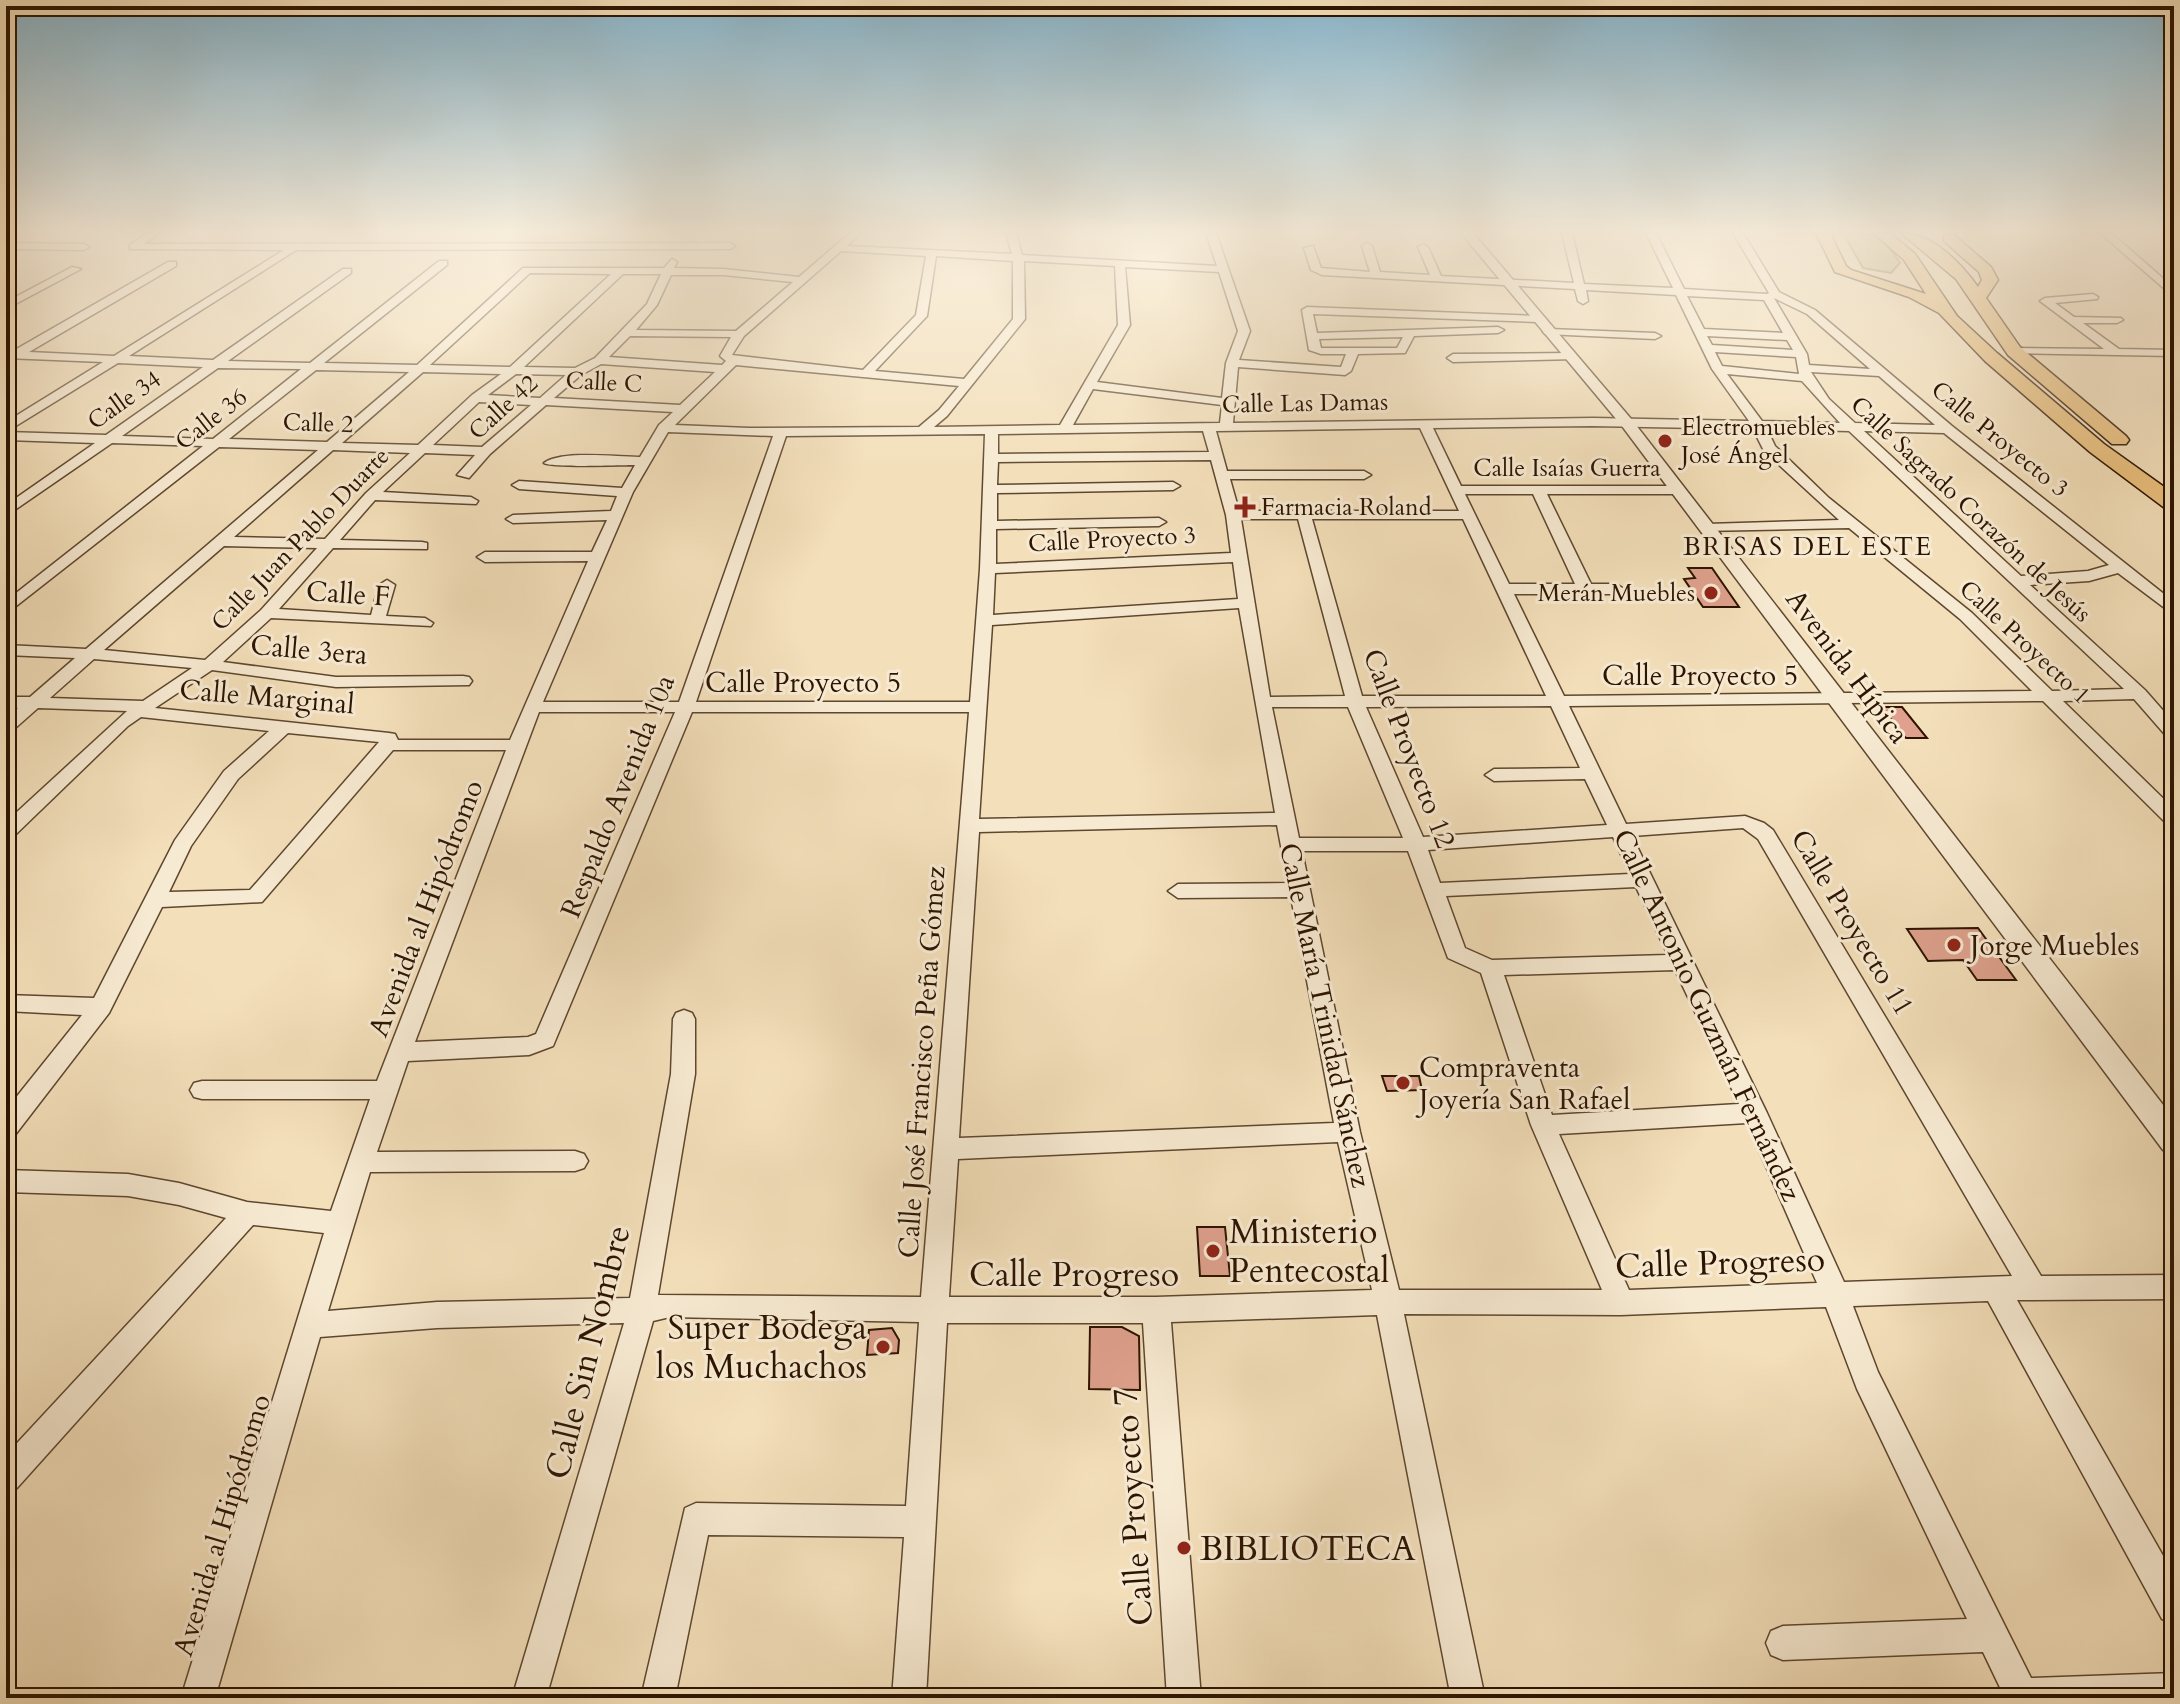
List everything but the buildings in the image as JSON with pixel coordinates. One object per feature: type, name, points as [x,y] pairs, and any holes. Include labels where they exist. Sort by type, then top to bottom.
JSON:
[{"type":"main road","points":[[1947,313],[1991,357],[2097,448],[2174,504]]},
{"type":"main road","points":[[1988,313],[2018,354],[2139,455]]},
{"type":"street","points":[[9,356],[86,313]]},
{"type":"street","points":[[6,428],[189,313]]},
{"type":"street","name":"Calle 34","points":[[6,512],[289,313]]},
{"type":"street","name":"Calle 36","points":[[6,609],[383,313]]},
{"type":"street","points":[[6,727],[481,313]]},
{"type":"street","name":"Calle Juan Pablo Duarte","points":[[6,833],[122,722],[209,665],[267,613],[371,496],[476,398],[513,371],[576,313]]},
{"type":"street","name":"Calle 42","points":[[464,475],[485,451],[577,372],[599,360],[645,313]]},
{"type":"street","points":[[729,365],[726,351],[739,334],[764,313]]},
{"type":"street","points":[[866,373],[922,313]]},
{"type":"street","points":[[922,431],[943,413],[968,383],[1019,319],[1019,313]]},
{"type":"street","points":[[1065,428],[1124,325],[1123,313]]},
{"type":"street","points":[[1226,425],[1232,363],[1244,331],[1238,313]]},
{"type":"street","points":[[1308,313],[1315,336],[1315,350],[1401,351]]},
{"type":"street","points":[[1344,313],[1655,336]]},
{"type":"street","name":"Avenida Hípica","points":[[1533,313],[1627,423],[2174,1141]]},
{"type":"street","name":"Calle Proyecto 1","points":[[1690,313],[1718,369],[1758,425],[1769,448],[1853,524],[1966,616],[2174,820]]},
{"type":"street","name":"Calle Sagrado Corazón de Jesús","points":[[1780,313],[1803,367],[1850,427],[2139,694],[2174,734]]},
{"type":"street","name":"Calle Proyecto 3","points":[[1812,313],[1947,429],[2174,610]]},
{"type":"street","points":[[2061,313],[2119,354]]},
{"type":"street","points":[[2071,320],[2117,320]]},
{"type":"street","points":[[1315,336],[1545,326]]},
{"type":"street","points":[[1701,332],[1790,337]]},
{"type":"street","points":[[627,333],[739,334]]},
{"type":"street","points":[[1401,351],[1410,333]]},
{"type":"street","points":[[1707,348],[1803,367]]},
{"type":"street","points":[[1401,351],[1409,367]]},
{"type":"street","points":[[1232,363],[1345,371],[1353,352]]},
{"type":"street","points":[[2018,354],[2174,356]]},
{"type":"street","points":[[9,356],[577,372]]},
{"type":"street","points":[[1453,358],[1571,357]]},
{"type":"street","points":[[599,360],[866,373],[968,383]]},
{"type":"street","name":"Avenida al Hipódromo","points":[[198,1698],[360,1162],[399,1052],[532,707],[626,492],[664,428],[729,365]]},
{"type":"street","points":[[1718,369],[1803,367],[1883,373]]},
{"type":"street","points":[[1090,385],[1228,402]]},
{"type":"street","name":"Calle C","points":[[476,398],[682,409]]},
{"type":"street","name":"Calle Antonio Guzmán Fernández","points":[[1424,423],[1755,1113],[1836,1294],[1867,1379],[2022,1696]]},
{"type":"street","name":"Calle Las Damas","points":[[664,428],[922,431],[1226,425],[1627,423],[1947,429]]},
{"type":"street","name":"Calle María Trinidad Sánchez","points":[[1208,426],[1233,515],[1262,702],[1348,1132],[1388,1302],[1468,1698]]},
{"type":"street","name":"Calle José Francisco Peña Gómez","points":[[909,1698],[988,569],[992,430]]},
{"type":"street","name":"Respaldo Avenida 10a","points":[[399,1052],[529,1046],[545,1040],[685,709],[781,431]]},
{"type":"street","name":"Calle 2","points":[[6,436],[485,451]]},
{"type":"street","points":[[991,458],[1214,456]]},
{"type":"street","points":[[551,463],[575,460],[644,461]]},
{"type":"street","points":[[1221,475],[1364,475]]},
{"type":"street","points":[[519,485],[626,492]]},
{"type":"street","points":[[990,489],[1173,486]]},
{"type":"street","name":"Calle Isaías Guerra","points":[[1457,490],[1678,490]]},
{"type":"street","points":[[1538,490],[1585,589]]},
{"type":"street","points":[[371,496],[471,501]]},
{"type":"street","points":[[513,519],[616,515]]},
{"type":"street","points":[[1233,515],[1468,515]]},
{"type":"street","name":"Calle Proyecto 12","points":[[1304,515],[1355,702],[1416,844],[1456,953],[1490,968]]},
{"type":"street","points":[[989,525],[1159,522]]},
{"type":"street","points":[[1707,528],[1853,524]]},
{"type":"street","points":[[220,541],[422,546]]},
{"type":"street","points":[[485,557],[598,556]]},
{"type":"street","name":"Calle Proyecto 3","points":[[988,569],[1239,557]]},
{"type":"street","points":[[2016,581],[2089,576],[2120,567]]},
{"type":"street","points":[[377,621],[387,585]]},
{"type":"street","points":[[1505,589],[1616,589]]},
{"type":"street","points":[[983,621],[1047,614],[1245,603]]},
{"type":"street","name":"Calle F","points":[[267,613],[425,623]]},
{"type":"street","name":"Calle 3era","points":[[6,650],[209,665],[336,682],[463,681]]},
{"type":"street","name":"Calle Proyecto 5","points":[[1262,702],[1839,700],[2139,694]]},
{"type":"street","name":"Calle Marginal","points":[[6,702],[143,709],[286,725],[389,741],[518,745]]},
{"type":"street","name":"Calle Proyecto 5","points":[[532,707],[977,707]]},
{"type":"street","points":[[6,1128],[101,1007],[182,845],[231,775],[286,725]]},
{"type":"street","points":[[154,900],[255,897],[389,741]]},
{"type":"street","points":[[1494,775],[1594,773]]},
{"type":"street","points":[[968,826],[1286,819]]},
{"type":"street","name":"Calle Proyecto 11","points":[[1292,845],[1416,844],[1745,822],[1757,827],[1766,835],[2034,1288]]},
{"type":"street","points":[[1432,890],[1644,880]]},
{"type":"street","points":[[1178,891],[1301,890]]},
{"type":"street","points":[[1621,1303],[1543,1125],[1490,968],[1683,962]]},
{"type":"street","points":[[6,1003],[101,1007]]},
{"type":"street","name":"Calle Sin Nombre","points":[[529,1698],[642,1310],[683,1074],[684,1019]]},
{"type":"street","points":[[202,1090],[385,1090]]},
{"type":"street","points":[[1543,1125],[1755,1113]]},
{"type":"street","points":[[946,1149],[1348,1132]]},
{"type":"street","points":[[360,1162],[575,1161]]},
{"type":"street","points":[[6,1181],[128,1185],[179,1194],[247,1213],[340,1223]]},
{"type":"street","points":[[6,1477],[247,1213]]},
{"type":"street","name":"Calle Progreso","points":[[310,1325],[437,1315],[642,1310],[670,1305],[1156,1310],[1388,1302],[1621,1303],[1996,1288],[2174,1287]]},
{"type":"street","points":[[1996,1288],[2174,1607]]},
{"type":"street","name":"Calle Proyecto 7","points":[[1156,1310],[1184,1698]]},
{"type":"street","points":[[658,1698],[696,1519],[922,1522]]},
{"type":"street","points":[[1783,1643],[1992,1635]]},
{"type":"street","points":[[2022,1696],[2174,1690]]},
{"type":"place","name":"Electromuebles José Ángel","points":[[1665,441]]},
{"type":"place","name":"Farmacia Roland","points":[[1245,507]]},
{"type":"place","name":"Merán Muebles","points":[[1711,593]]},
{"type":"place","name":"Jorge Muebles","points":[[1954,945]]},
{"type":"place","name":"Compraventa Joyería San Rafael","points":[[1403,1083]]},
{"type":"place","name":"Ministerio Pentecostal","points":[[1213,1251]]},
{"type":"place","name":"Super Bodega los Muchachos","points":[[883,1347]]},
{"type":"place","name":"BIBLIOTECA","points":[[1184,1548]]},
{"type":"district","name":"BRISAS DEL ESTE","points":[[1808,546]]}]
